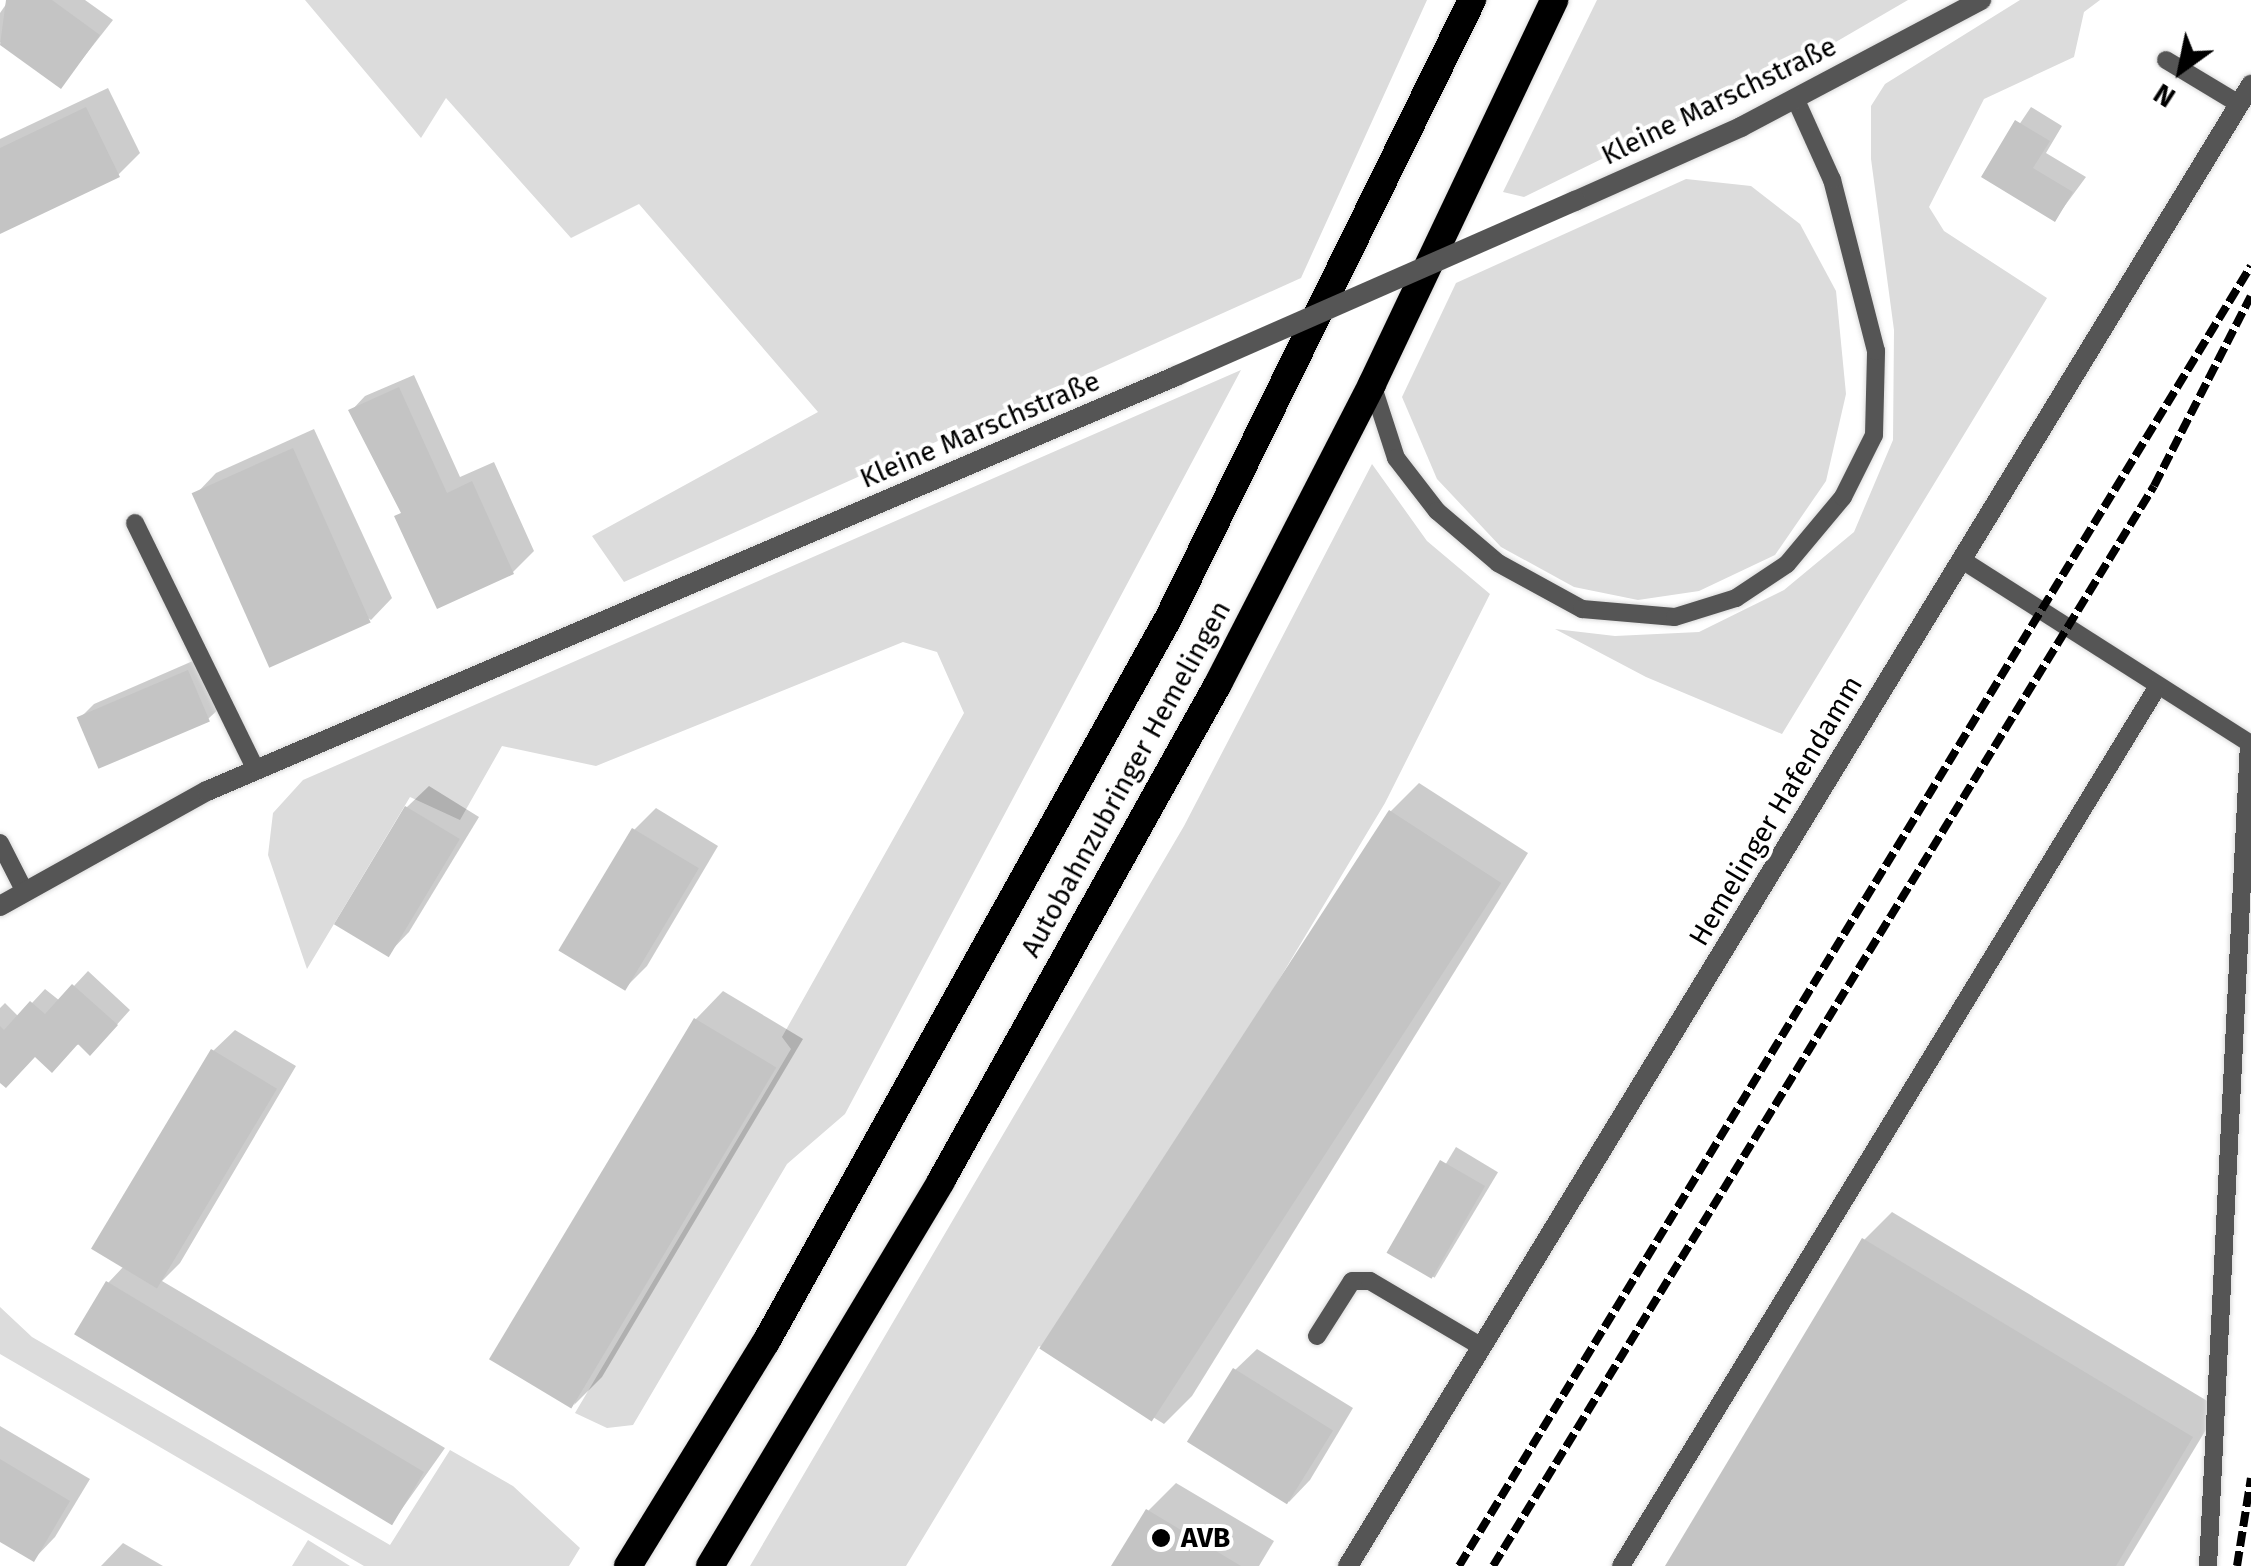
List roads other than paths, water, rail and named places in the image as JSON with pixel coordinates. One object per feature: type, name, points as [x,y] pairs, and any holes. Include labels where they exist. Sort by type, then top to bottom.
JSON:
[{"type":"highway","name":"Autobahnzubringer Hemelingen","points":[[628,1566],[766,1342],[1168,620],[1472,0]]},
{"type":"highway","name":"Autobahnzubringer Hemelingen","points":[[710,1566],[941,1181],[1218,684],[1372,384],[1554,0]]},
{"type":"street","name":"Kleine Marschstraße","points":[[0,906],[256,770],[1574,202],[1795,98],[1981,0]]},
{"type":"street","name":"Hemelinger Hafendamm","points":[[1348,1566],[2251,85]]},
{"type":"lane","points":[[2166,60],[2239,104]]},
{"type":"lane","points":[[1372,384],[1396,458],[1437,511],[1498,562],[1582,609],[1675,617],[1736,598],[1774,573],[1844,497],[1874,435],[1876,351],[1858,264],[1832,180],[1795,98]]},
{"type":"lane","points":[[135,523],[256,770]]},
{"type":"lane","points":[[1962,560],[2249,742],[2208,1566]]},
{"type":"lane","points":[[1621,1566],[2158,686]]},
{"type":"lane","points":[[0,843],[25,892]]},
{"type":"lane","points":[[1317,1336],[1352,1281],[1370,1281],[1482,1347]]},
{"type":"railway","points":[[1459,1566],[2251,266]]},
{"type":"railway","points":[[1493,1566],[2154,486],[2251,296]]},
{"type":"railway","points":[[2237,1566],[2251,1478]]},
{"type":"place","name":"AVB","points":[[1161,1538]]}]
